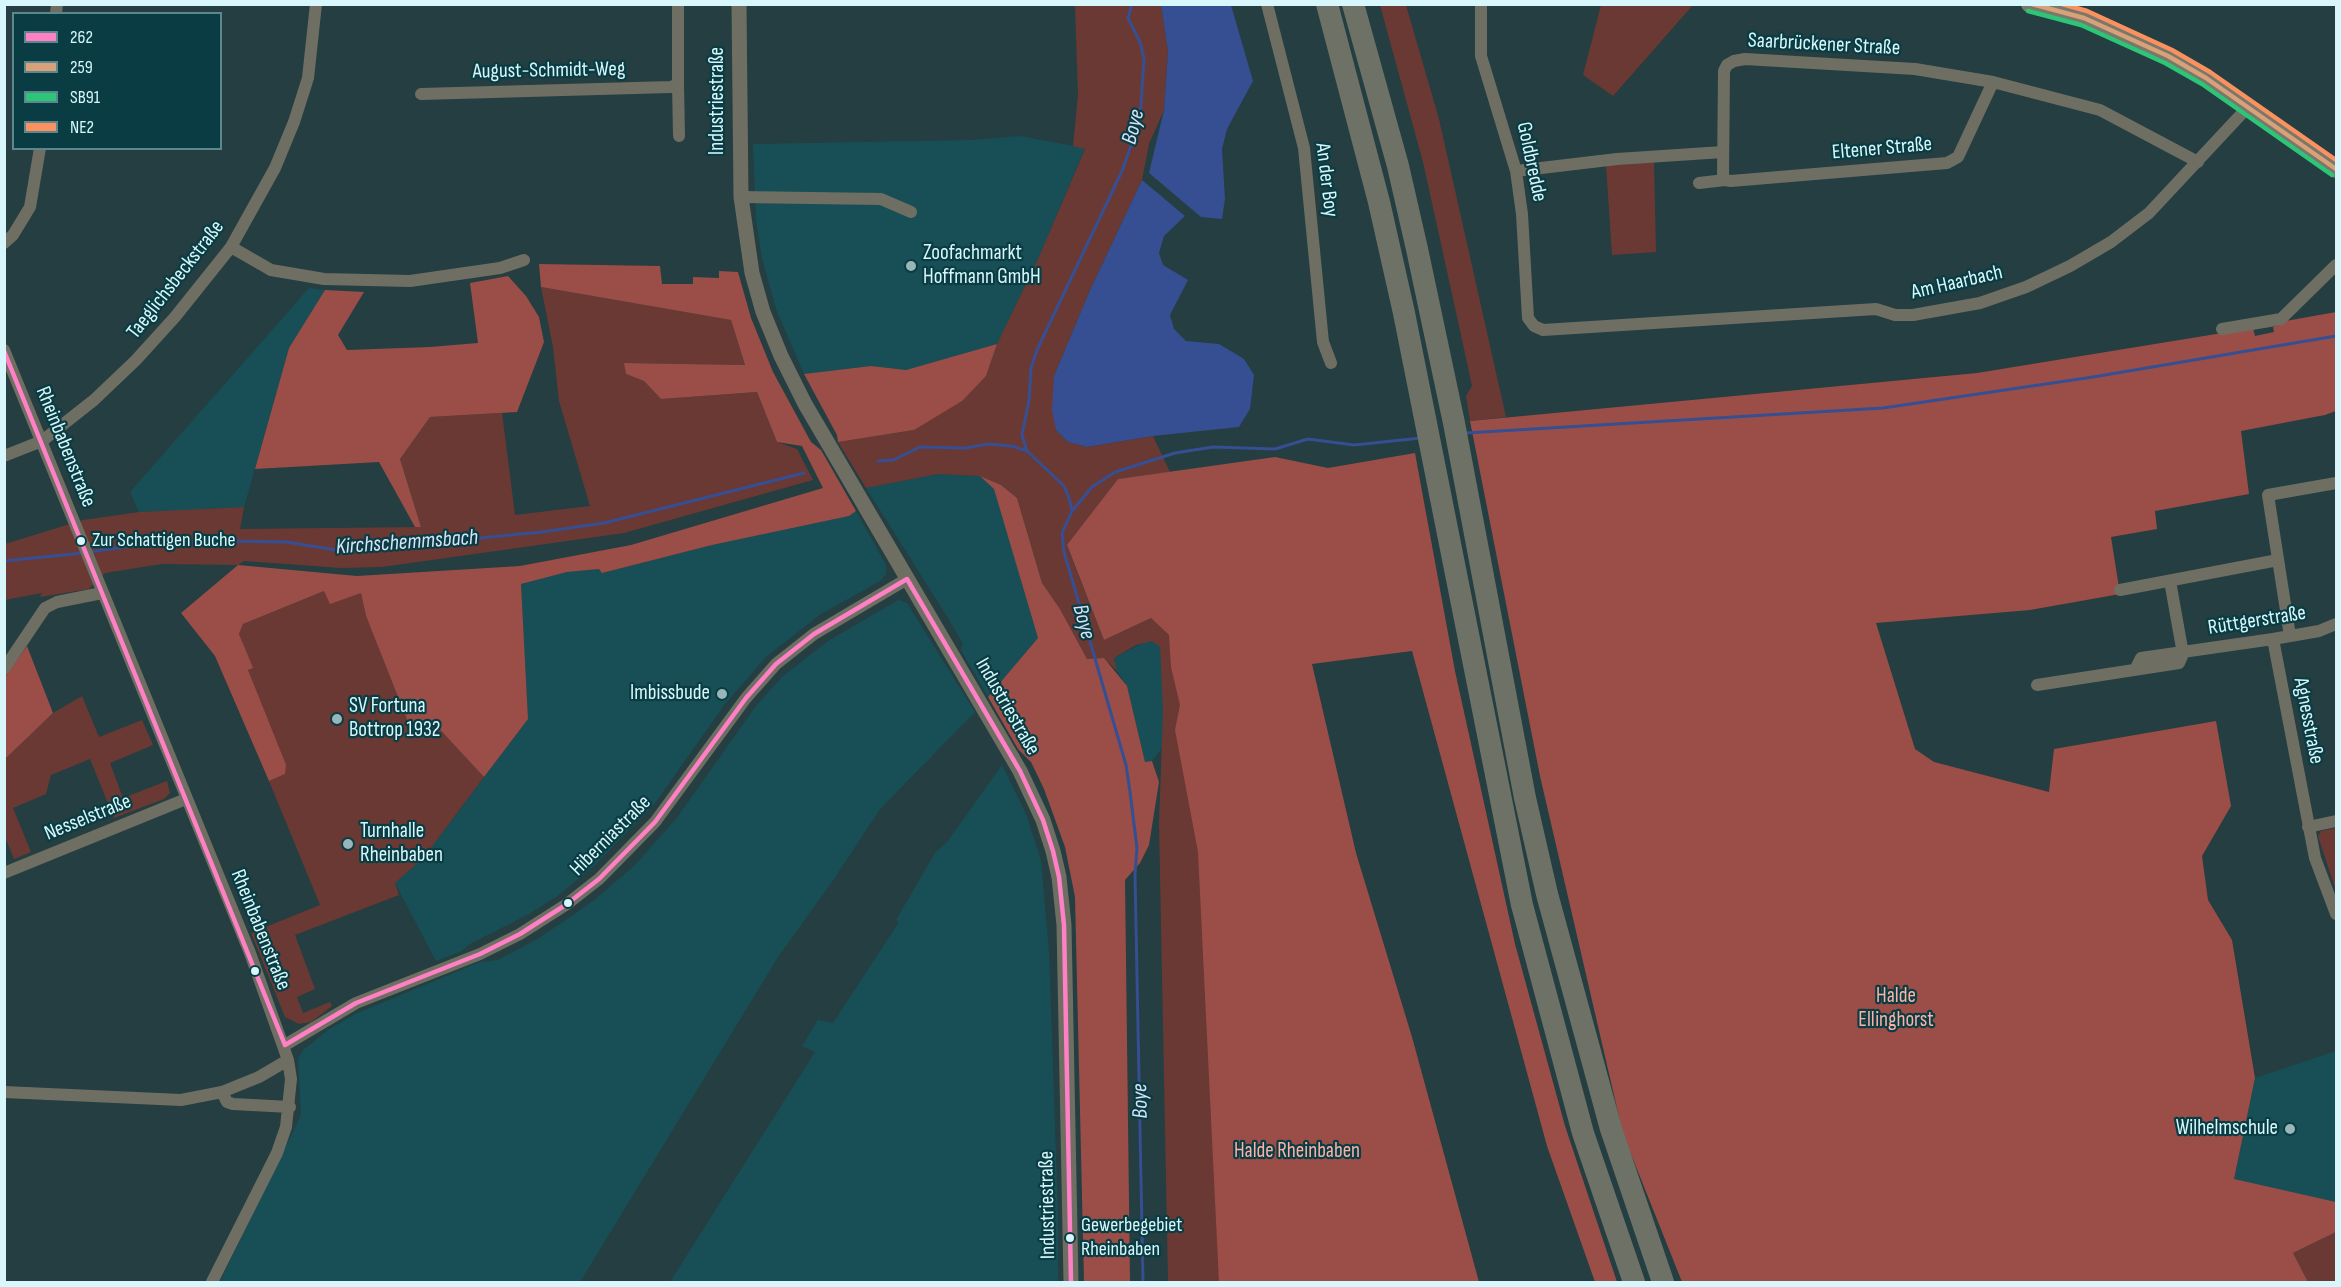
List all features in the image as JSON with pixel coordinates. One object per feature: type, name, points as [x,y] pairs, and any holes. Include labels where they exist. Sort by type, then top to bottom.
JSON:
[{"type":"highway","points":[[1327,4],[1379,202],[1428,428],[1497,790],[1525,916],[1583,1133],[1634,1282]]},
{"type":"highway","points":[[1353,4],[1398,166],[1454,423],[1525,798],[1547,894],[1611,1129],[1663,1282]]},
{"type":"main road","points":[[2030,4],[2084,18],[2168,56],[2248,107],[2337,169]]},
{"type":"street","name":"Taeglichsbeckstraße","points":[[4,456],[42,441],[94,400],[136,360],[175,317],[231,247],[275,168],[294,123],[308,78],[316,4]]},
{"type":"street","points":[[678,4],[679,136]]},
{"type":"street","name":"Industriestraße","points":[[739,4],[741,197],[752,273],[763,312],[781,356],[806,404],[1008,749],[1048,833],[1061,891],[1064,925],[1071,1282]]},
{"type":"street","name":"An der Boy","points":[[1267,4],[1304,148],[1323,342],[1331,363]]},
{"type":"street","name":"Goldbredde","points":[[1481,4],[1481,56],[1515,171],[1522,214],[1528,318],[1537,328]]},
{"type":"street","name":"Saarbrückener Straße","points":[[1723,152],[1724,71],[1727,65],[1734,61],[1798,61],[1915,69],[1993,82],[2100,110],[2198,162]]},
{"type":"street","name":"Eltener Straße","points":[[1699,183],[1947,163],[1958,157],[1993,82]]},
{"type":"street","name":"August-Schmidt-Weg","points":[[421,94],[671,87],[678,84]]},
{"type":"street","name":"Am Haarbach","points":[[1537,328],[1547,330],[1876,309],[1895,315],[1913,315],[1980,303],[2026,287],[2070,267],[2111,242],[2149,213],[2248,107]]},
{"type":"street","points":[[4,243],[13,235],[30,207],[40,150]]},
{"type":"street","points":[[1515,171],[1617,159],[1723,152],[1725,180]]},
{"type":"street","points":[[741,197],[881,199],[911,212]]},
{"type":"street","points":[[231,247],[271,270],[324,279],[410,281],[500,268],[524,260]]},
{"type":"street","points":[[2222,329],[2281,319],[2337,265]]},
{"type":"street","name":"Rheinbabenstraße","points":[[4,350],[285,1045],[291,1079],[290,1107],[277,1153],[212,1282]]},
{"type":"street","points":[[2290,636],[2268,495],[2337,483]]},
{"type":"street","points":[[2120,590],[2278,560]]},
{"type":"street","name":"Hiberniastraße","points":[[285,1045],[356,1003],[480,954],[520,934],[567,904],[599,879],[655,822],[746,698],[776,664],[814,634],[907,579]]},
{"type":"street","name":"Rüttgerstraße","points":[[2037,685],[2136,668],[2141,671],[2178,663],[2183,654],[2170,581]]},
{"type":"street","points":[[4,669],[45,608],[57,602],[102,593]]},
{"type":"street","name":"Rüttgerstraße","points":[[2183,654],[2319,631],[2337,624]]},
{"type":"street","name":"Agnesstraße","points":[[2272,639],[2315,858],[2337,914]]},
{"type":"street","name":"Nesselstraße","points":[[4,873],[186,799]]},
{"type":"street","points":[[2308,827],[2337,821]]},
{"type":"street","points":[[4,1092],[181,1100],[222,1092],[259,1077],[288,1060]]},
{"type":"street","points":[[222,1092],[227,1102],[233,1104],[290,1107]]},
{"type":"shaded area","points":[[1020,136],[1085,148],[1038,259],[997,344],[906,370],[871,366],[804,374],[776,309],[762,258],[756,219],[753,144],[973,140]]},
{"type":"shaded area","points":[[309,288],[325,290],[289,348],[244,507],[139,512],[130,492]]},
{"type":"shaded area","points":[[938,474],[980,476],[994,488],[1038,638],[988,697],[961,650],[963,644],[948,618],[866,488]]},
{"type":"shaded area","points":[[856,511],[886,565],[886,574],[880,581],[821,614],[767,656],[725,704],[655,803],[594,866],[556,897],[529,914],[468,945],[462,951],[436,961],[395,883],[424,857],[528,719],[521,584],[567,572],[600,569],[602,573],[712,545],[849,516]]},
{"type":"shaded area","points":[[898,600],[907,603],[975,712],[880,809],[834,879],[778,957],[580,1282],[220,1282],[301,1115],[298,1059],[303,1050],[328,1030],[355,1014],[480,962],[498,960],[541,937],[593,901],[634,866],[676,819],[756,706],[782,677],[828,641]]},
{"type":"shaded area","points":[[1146,641],[1156,642],[1160,647],[1175,730],[1152,761],[1145,762],[1127,686],[1117,671],[1114,658]]},
{"type":"shaded area","points":[[1002,765],[1026,814],[1041,860],[1049,952],[1058,1213],[1058,1282],[670,1282],[815,1052],[802,1046],[818,1020],[833,1023],[899,922],[896,920],[935,853],[947,842]]},
{"type":"shaded area","name":"Wilhelmschule","points":[[2336,1051],[2336,1202],[2234,1180],[2255,1078]]},
{"type":"green space","name":"Halde Rheinbaben","points":[[1075,5],[1161,5],[1168,51],[1164,110],[1149,144],[1142,180],[1090,290],[1054,376],[1056,430],[1068,442],[1087,447],[1153,436],[1170,472],[1118,479],[1067,546],[1104,640],[1151,618],[1169,635],[1471,1282],[1168,1282],[1159,823],[1163,710],[1160,647],[1152,641],[1136,645],[1114,658],[1117,671],[1104,658],[1087,659],[1060,609],[1042,583],[1017,498],[1001,485],[980,476],[938,474],[866,488],[838,442],[914,430],[986,376],[997,344],[1038,259],[1085,149],[1073,146],[1078,95]]},
{"type":"green space","points":[[1380,5],[1406,5],[1439,119],[1506,417],[1470,421],[1466,396],[1472,386],[1461,335],[1423,162]]},
{"type":"green space","points":[[1601,5],[1693,5],[1613,96],[1583,75]]},
{"type":"green space","points":[[1654,162],[1656,252],[1612,255],[1606,165]]},
{"type":"green space","points":[[539,264],[660,266],[662,284],[693,284],[693,277],[719,278],[719,271],[738,272],[751,318],[773,372],[811,442],[821,450],[856,511],[849,516],[712,545],[602,573],[599,569],[567,572],[521,584],[528,719],[484,777],[432,721],[414,737],[366,616],[361,593],[330,604],[324,591],[243,624],[239,634],[253,668],[248,670],[286,765],[285,774],[269,781],[215,656],[181,613],[238,565],[357,576],[520,566],[631,545],[823,488],[802,446],[777,442],[757,392],[661,399],[644,381],[626,374],[624,363],[745,365],[731,320],[541,287]]},
{"type":"green space","points":[[508,276],[526,296],[539,317],[544,342],[517,412],[430,417],[400,459],[421,527],[415,527],[379,462],[255,469],[289,348],[325,290],[364,292],[338,335],[347,350],[430,347],[478,343],[470,283]]},
{"type":"green space","points":[[541,287],[731,320],[745,365],[625,363],[626,374],[644,381],[661,399],[757,392],[777,442],[797,449],[813,480],[624,533],[382,567],[341,568],[244,561],[238,565],[162,564],[105,573],[89,589],[40,597],[42,593],[5,600],[5,544],[83,520],[139,512],[244,507],[240,529],[421,527],[400,459],[430,417],[502,413],[515,515],[590,506],[559,401],[553,347]]},
{"type":"green space","name":"Halde Ellinghorst","points":[[2336,312],[2336,411],[2241,431],[2249,494],[2155,511],[2157,529],[2111,537],[2120,594],[2030,610],[1876,623],[1915,749],[1934,762],[2049,792],[2054,749],[2216,721],[2231,806],[2202,856],[2208,900],[2232,940],[2255,1078],[2234,1179],[2336,1202],[2336,1232],[2293,1253],[2308,1282],[1682,1282],[1623,1134],[1540,776],[1470,421],[1977,373],[2253,328],[2255,336],[2274,332],[2273,327],[2280,325],[2280,322]]},
{"type":"green space","points":[[997,344],[986,376],[962,401],[914,430],[838,442],[837,435],[804,374],[871,366],[906,370]]},
{"type":"green space","points":[[1415,453],[1455,671],[1515,944],[1565,1126],[1617,1282],[1595,1282],[1547,1146],[1412,651],[1312,664],[1356,853],[1412,1037],[1479,1282],[1219,1282],[1198,852],[1175,730],[1180,705],[1171,667],[1169,635],[1151,618],[1104,640],[1067,545],[1118,479],[1275,457],[1328,468]]},
{"type":"green space","points":[[980,476],[1001,485],[1017,498],[1042,583],[1060,609],[1087,659],[1104,658],[1127,686],[1145,762],[1152,761],[1159,782],[1149,845],[1140,863],[1125,880],[1130,1282],[1084,1282],[1075,897],[1065,847],[1044,789],[1031,762],[1018,749],[988,697],[1038,638],[994,489]]},
{"type":"green space","points":[[324,591],[361,593],[366,616],[414,736],[432,721],[484,777],[424,857],[395,883],[399,895],[295,935],[315,989],[297,997],[303,1013],[330,1002],[332,1006],[311,1022],[299,1024],[285,1017],[251,933],[320,905],[269,781],[285,774],[248,670],[252,668],[239,634],[243,624]]},
{"type":"green space","points":[[27,646],[53,713],[5,759],[5,677]]},
{"type":"green space","points":[[82,696],[99,737],[142,720],[153,745],[110,763],[123,798],[167,781],[170,793],[164,799],[114,818],[90,759],[51,775],[46,794],[13,808],[31,852],[14,859],[5,837],[5,759],[53,713]]},
{"type":"green space","points":[[2336,828],[2336,891],[2318,836],[2321,831]]},
{"type":"green space","points":[[2336,1232],[2336,1282],[2308,1282],[2293,1253]]},
{"type":"water","points":[[1161,5],[1231,5],[1253,81],[1227,129],[1222,149],[1225,199],[1222,219],[1201,217],[1149,173],[1164,110],[1168,51]]},
{"type":"water","points":[[1142,180],[1185,216],[1164,236],[1159,253],[1163,265],[1188,280],[1170,315],[1174,329],[1186,341],[1219,344],[1244,359],[1254,375],[1250,409],[1239,427],[1153,436],[1087,447],[1068,442],[1056,430],[1052,410],[1054,376],[1090,290]]},
{"type":"waterway","name":"Boye","points":[[1132,4],[1128,18],[1140,42],[1144,58],[1140,120],[1122,171],[1037,350],[1031,368],[1029,400],[1022,435],[1027,451],[1064,486],[1070,501],[1072,511],[1062,533],[1064,552],[1126,765],[1130,792],[1137,848],[1135,874],[1143,1282]]},
{"type":"waterway","points":[[1466,433],[1883,408],[2093,377],[2336,336]]},
{"type":"waterway","points":[[1072,511],[1092,487],[1115,472],[1175,453],[1213,447],[1275,449],[1308,439],[1354,445],[1421,438]]},
{"type":"waterway","name":"Kirchschemmsbach","points":[[878,461],[893,460],[920,447],[966,448],[987,444],[1012,446],[1027,451]]},
{"type":"waterway","name":"Kirchschemmsbach","points":[[89,552],[153,543],[229,541],[286,542],[343,551],[542,532],[604,523],[804,473]]},
{"type":"waterway","name":"Kirchschemmsbach","points":[[4,561],[83,553]]},
{"type":"transit line","name":"259","points":[[2032,4],[2084,18],[2168,56],[2206,78],[2336,169]]},
{"type":"transit line","name":"NE2","points":[[2062,4],[2087,11],[2172,50],[2210,72],[2336,160]]},
{"type":"transit line","name":"SB91","points":[[2028,11],[2081,25],[2165,63],[2202,84],[2332,175]]},
{"type":"transit line","name":"262","points":[[4,351],[285,1045]]},
{"type":"transit line","name":"262","points":[[907,579],[1020,771],[1043,820],[1053,851],[1059,877],[1064,925],[1071,1282]]},
{"type":"transit line","name":"262","points":[[285,1045],[356,1003],[480,954],[520,934],[567,904],[599,879],[655,822],[746,698],[776,664],[814,634],[907,579]]},
{"type":"place","name":"Zoofachmarkt Hoffmann GmbH","points":[[911,266]]},
{"type":"place","name":"Zur Schattigen Buche","points":[[81,541]]},
{"type":"place","name":"Imbissbude","points":[[722,694]]},
{"type":"place","name":"SV Fortuna Bottrop 1932","points":[[337,719]]},
{"type":"place","name":"Turnhalle Rheinbaben","points":[[348,844]]},
{"type":"place","name":"Wilhelmschule","points":[[2290,1129]]},
{"type":"place","name":"Gewerbegebiet Rheinbaben","points":[[1070,1238]]}]
